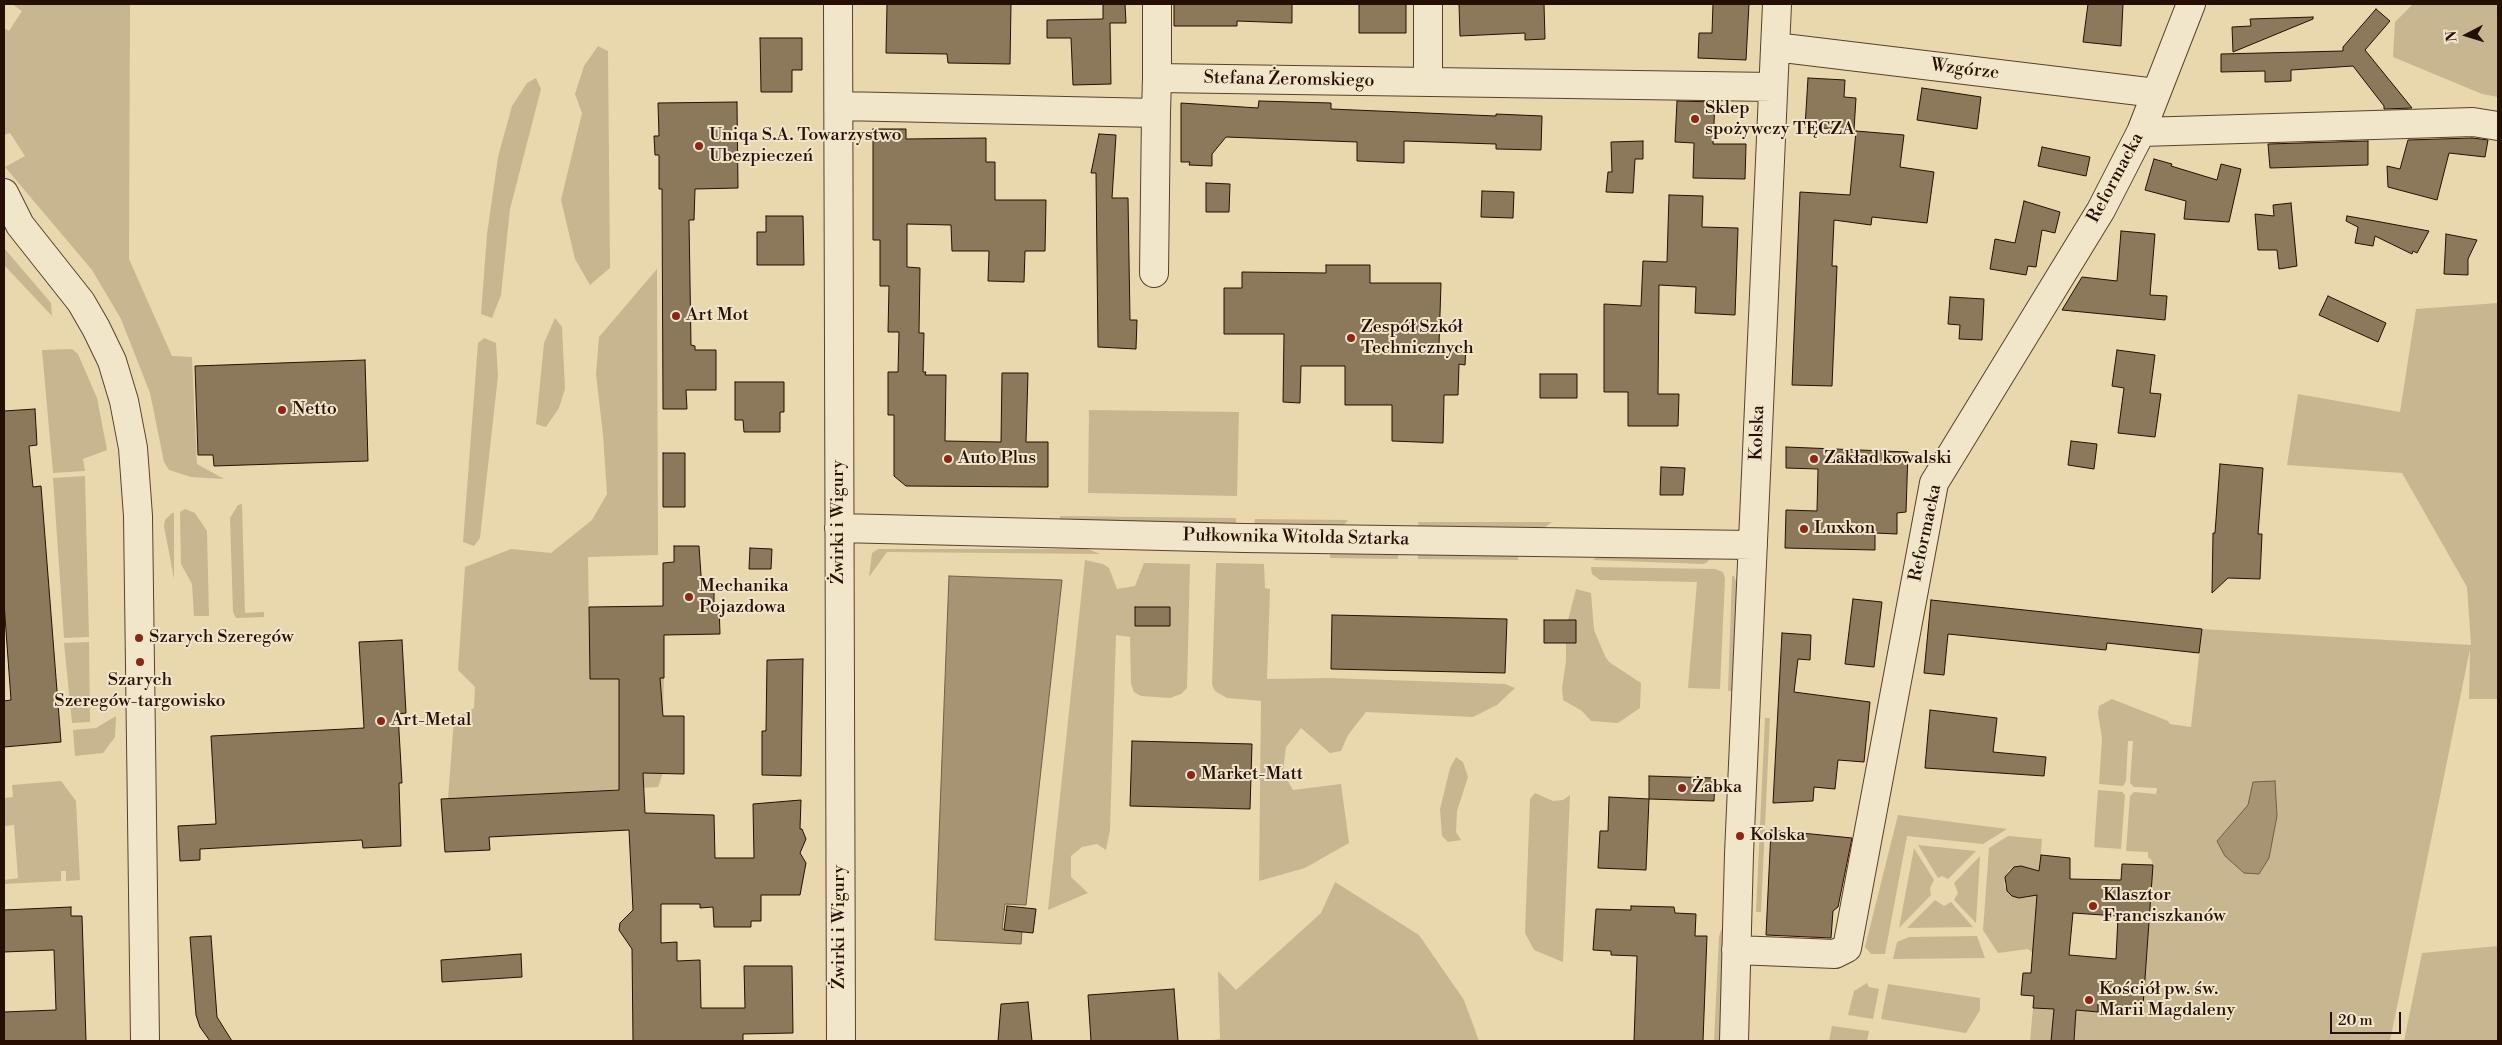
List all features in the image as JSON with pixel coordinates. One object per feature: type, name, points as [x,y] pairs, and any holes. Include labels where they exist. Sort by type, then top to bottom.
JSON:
[{"type":"street","name":"Żwirki i Wigury","points":[[838,4],[840,106],[841,1041]]},
{"type":"street","points":[[1154,273],[1157,4]]},
{"type":"street","points":[[1428,4],[1428,82]]},
{"type":"street","name":"Kolska","points":[[1734,1041],[1736,950],[1777,4]]},
{"type":"street","name":"Reformacka","points":[[1736,950],[1835,954],[1842,952],[1848,945],[1934,483],[2101,210],[2141,132],[2156,93],[2196,7]]},
{"type":"street","name":"Wzgórze","points":[[1775,47],[2156,93]]},
{"type":"street","name":"Stefana Żeromskiego","points":[[1156,78],[1773,87]]},
{"type":"street","points":[[840,106],[1156,113]]},
{"type":"street","points":[[2141,132],[2473,122],[2498,126]]},
{"type":"street","points":[[4,193],[12,220],[81,302],[112,362],[124,401],[134,456],[139,575],[145,1041]]},
{"type":"street","name":"Pułkownika Witolda Sztarka","points":[[839,528],[1236,538],[1753,545]]},
{"type":"shaded area","points":[[12,4],[130,4],[129,259],[172,356],[192,357],[197,464],[224,479],[191,477],[169,470],[164,462],[150,393],[121,319],[92,270],[5,167],[25,156],[10,133],[4,135],[4,28],[9,31],[22,11]]},
{"type":"shaded area","points":[[2413,4],[2498,4],[2498,97],[2482,94],[2393,57],[2395,22]]},
{"type":"shaded area","points":[[598,46],[608,51],[610,268],[590,285],[575,259],[561,200],[582,113],[575,94],[584,66]]},
{"type":"shaded area","points":[[536,78],[541,89],[510,209],[501,295],[492,318],[481,314],[487,234],[498,157],[512,106],[527,83]]},
{"type":"shaded area","points":[[4,248],[51,303],[52,316],[4,265]]},
{"type":"shaded area","points":[[657,269],[658,555],[588,557],[590,679],[664,678],[663,710],[619,710],[619,758],[663,759],[663,773],[658,787],[448,799],[454,719],[474,708],[475,687],[458,670],[465,567],[511,549],[551,553],[592,520],[607,494],[596,374],[599,337]]},
{"type":"shaded area","points":[[2498,303],[2498,699],[2469,699],[2470,649],[2390,1041],[2074,1041],[2076,1010],[2097,1012],[2098,1004],[2143,1007],[2153,865],[2151,859],[2148,858],[2148,852],[2126,851],[2130,796],[2134,792],[2156,794],[2157,788],[2134,787],[2130,783],[2133,741],[2128,741],[2126,781],[2123,786],[2099,784],[2102,738],[2098,714],[2099,706],[2112,699],[2168,721],[2170,724],[2191,727],[2202,629],[2471,645],[2467,587],[2402,473],[2287,465],[2298,394],[2400,412],[2416,309]]},
{"type":"shaded area","points":[[555,318],[562,327],[565,389],[559,408],[546,427],[536,424],[544,343]]},
{"type":"shaded area","points":[[484,338],[496,343],[498,376],[480,538],[474,546],[463,542],[478,343]]},
{"type":"shaded area","points":[[72,349],[78,354],[97,398],[107,450],[83,459],[85,471],[53,473],[42,350]]},
{"type":"shaded area","points":[[1089,410],[1239,412],[1237,496],[1088,493]]},
{"type":"shaded area","points":[[85,476],[89,637],[64,638],[53,478]]},
{"type":"shaded area","points":[[242,504],[245,613],[264,612],[264,617],[236,618],[233,612],[230,518],[238,505]]},
{"type":"shaded area","points":[[185,509],[195,513],[207,531],[209,616],[194,616],[192,584],[181,564],[180,512]]},
{"type":"shaded area","points":[[174,513],[174,579],[164,526],[165,520]]},
{"type":"shaded area","points":[[1060,516],[1236,518],[1236,524],[1060,522]]},
{"type":"shaded area","points":[[1255,519],[1348,520],[1343,526],[1254,525]]},
{"type":"shaded area","points":[[1418,522],[1552,522],[1544,528],[1419,528]]},
{"type":"shaded area","points":[[878,549],[1088,549],[1100,554],[887,552],[869,577],[872,553]]},
{"type":"shaded area","points":[[1330,553],[1398,554],[1398,559],[1330,558]]},
{"type":"shaded area","points":[[1418,554],[1518,555],[1518,560],[1418,559]]},
{"type":"shaded area","points":[[1599,556],[1711,558],[1703,564],[1593,560]]},
{"type":"shaded area","points":[[1085,560],[1103,564],[1109,568],[1117,589],[1135,586],[1144,563],[1190,564],[1187,688],[1181,694],[1170,698],[1141,696],[1134,692],[1131,684],[1130,637],[1116,635],[1110,830],[1106,850],[1097,844],[1082,847],[1071,856],[1071,877],[1088,893],[1048,910]]},
{"type":"shaded area","points":[[1216,563],[1264,564],[1265,588],[1270,589],[1267,679],[1329,678],[1505,684],[1515,688],[1497,705],[1473,717],[1366,712],[1348,735],[1341,751],[1330,753],[1301,728],[1286,747],[1283,772],[1293,790],[1341,784],[1349,843],[1305,868],[1259,881],[1261,701],[1227,698],[1215,691],[1212,684]]},
{"type":"shaded area","points":[[1591,567],[1715,569],[1723,572],[1725,578],[1720,689],[1688,688],[1697,582],[1600,580],[1592,574]]},
{"type":"shaded area","points":[[949,576],[1062,580],[1026,905],[1005,904],[1002,929],[1022,932],[1021,944],[935,940]]},
{"type":"shaded area","points":[[1732,576],[1734,576],[1737,584],[1736,691],[1728,691]]},
{"type":"shaded area","points":[[1576,589],[1591,593],[1594,630],[1609,662],[1641,683],[1640,708],[1618,723],[1591,721],[1582,711],[1563,700],[1562,688],[1566,661],[1566,642],[1576,642],[1576,620],[1568,620]]},
{"type":"shaded area","points":[[89,642],[90,722],[72,723],[64,643]]},
{"type":"shaded area","points":[[116,716],[115,737],[103,753],[75,756],[73,730],[96,728]]},
{"type":"shaded area","points":[[1765,718],[1770,718],[1761,912],[1756,912]]},
{"type":"shaded area","points":[[1456,757],[1463,762],[1468,777],[1457,811],[1456,832],[1461,840],[1448,842],[1442,836],[1440,809],[1450,768]]},
{"type":"shaded area","points":[[61,781],[76,801],[80,880],[66,881],[66,871],[61,871],[61,881],[4,884],[4,880],[18,878],[14,825],[4,826],[4,798],[13,797],[12,785]]},
{"type":"shaded area","points":[[2275,781],[2277,816],[2269,858],[2259,874],[2244,873],[2225,856],[2217,841],[2248,805],[2253,782]]},
{"type":"shaded area","points":[[2098,790],[2122,792],[2125,795],[2121,849],[2094,847]]},
{"type":"shaded area","points":[[1535,793],[1553,801],[1563,800],[1570,795],[1563,962],[1534,950],[1525,933],[1530,799]]},
{"type":"shaded area","points":[[1898,815],[2007,829],[1983,844],[1907,836],[1885,954],[1871,954],[1865,947]]},
{"type":"shaded area","points":[[2008,836],[2042,839],[2039,878],[2028,868],[2014,867],[2008,871],[2004,884],[2007,891],[2038,890],[2033,953],[2028,949],[1998,953],[1983,930],[1989,848]]},
{"type":"shaded area","points":[[1918,845],[1976,851],[1948,879],[1942,876],[1938,878]]},
{"type":"shaded area","points":[[1914,848],[1934,880],[1930,888],[1931,895],[1899,928]]},
{"type":"shaded area","points":[[1980,856],[1976,923],[1954,900],[1958,893],[1954,883]]},
{"type":"shaded area","points":[[1335,882],[1419,935],[1464,1000],[1479,1041],[1206,1041],[1220,1039],[1218,971],[1236,990],[1321,913]]},
{"type":"shaded area","points":[[1935,900],[1944,906],[1951,902],[1973,927],[1907,928]]},
{"type":"shaded area","points":[[1725,929],[1720,1041],[1714,1041],[1719,937],[1721,930]]},
{"type":"shaded area","points":[[1977,936],[1985,958],[1893,959],[1897,942],[1909,937]]},
{"type":"shaded area","points":[[2498,946],[2498,1041],[2404,1041],[2422,953]]},
{"type":"shaded area","points":[[1867,983],[1869,987],[1879,989],[1873,1019],[1848,1015],[1854,991]]},
{"type":"shaded area","points":[[1888,984],[1980,998],[1980,1010],[1966,1033],[1881,1019]]},
{"type":"shaded area","points":[[2033,1008],[2054,1009],[2052,1041],[2030,1041]]},
{"type":"shaded area","points":[[1832,1026],[1869,1031],[1867,1041],[1829,1041]]},
{"type":"building","points":[[887,4],[1011,4],[1010,64],[948,63],[947,54],[886,53]]},
{"type":"building","points":[[1103,4],[1125,4],[1126,23],[1110,23],[1111,84],[1073,85],[1071,38],[1047,38],[1047,20],[1103,19]]},
{"type":"building","points":[[1174,4],[1292,4],[1292,23],[1237,21],[1237,26],[1174,26]]},
{"type":"building","points":[[1359,4],[1406,4],[1406,33],[1359,33]]},
{"type":"building","points":[[1459,4],[1544,4],[1545,39],[1525,40],[1525,33],[1460,36]]},
{"type":"building","points":[[1713,4],[1749,4],[1746,60],[1698,58],[1699,33],[1712,33]]},
{"type":"building","points":[[2088,4],[2123,4],[2121,46],[2083,42]]},
{"type":"building","points":[[2376,9],[2390,21],[2365,50],[2412,108],[2384,109],[2384,106],[2353,66],[2291,70],[2291,81],[2265,82],[2265,71],[2221,72],[2221,54],[2343,51],[2343,47]]},
{"type":"building","points":[[2313,17],[2313,19],[2233,52],[2232,27],[2251,26],[2250,19]]},
{"type":"building","points":[[760,38],[802,38],[802,70],[792,70],[792,92],[761,92]]},
{"type":"building","points":[[1808,78],[1845,80],[1844,97],[1856,98],[1854,130],[1805,127]]},
{"type":"building","points":[[1922,88],[1981,97],[1977,129],[1917,120]]},
{"type":"building","points":[[1259,101],[1331,103],[1331,109],[1496,116],[1496,114],[1542,116],[1541,150],[1496,149],[1496,144],[1404,141],[1404,163],[1357,161],[1357,142],[1226,137],[1212,154],[1212,166],[1189,165],[1190,162],[1181,162],[1181,103],[1258,108]]},
{"type":"building","points":[[1677,101],[1715,102],[1713,144],[1746,144],[1745,179],[1693,178],[1694,143],[1675,142]]},
{"type":"building","points":[[737,102],[738,188],[695,189],[694,220],[689,220],[691,345],[695,346],[695,350],[716,350],[716,390],[686,390],[687,409],[663,409],[662,189],[659,189],[659,155],[655,155],[654,136],[659,136],[658,103]]},
{"type":"building","points":[[873,129],[906,129],[906,139],[986,138],[986,162],[995,162],[995,200],[1046,200],[1045,251],[1025,251],[1024,282],[988,281],[989,251],[952,251],[951,225],[907,224],[907,267],[920,268],[919,333],[924,333],[923,372],[926,372],[925,375],[946,375],[945,441],[1001,442],[1002,373],[1028,373],[1026,442],[1048,442],[1048,487],[906,486],[894,476],[894,415],[888,415],[888,372],[898,372],[899,332],[888,332],[889,286],[880,286],[880,240],[873,240]]},
{"type":"building","points":[[1856,131],[1904,135],[1900,167],[1934,172],[1927,223],[1872,217],[1871,225],[1834,220],[1832,266],[1837,266],[1832,386],[1792,385],[1800,192],[1850,195]]},
{"type":"building","points":[[1099,134],[1116,135],[1112,198],[1128,198],[1130,320],[1137,320],[1136,349],[1098,347],[1096,173],[1091,173]]},
{"type":"building","points":[[2472,138],[2488,140],[2485,157],[2449,153],[2437,200],[2388,187],[2387,166],[2400,169],[2408,140]]},
{"type":"building","points":[[1643,141],[1643,159],[1635,159],[1633,193],[1606,192],[1608,172],[1612,172],[1611,142]]},
{"type":"building","points":[[2368,141],[2368,165],[2270,168],[2268,144]]},
{"type":"building","points":[[2042,147],[2090,157],[2086,176],[2038,166]]},
{"type":"building","points":[[2154,159],[2217,180],[2221,164],[2241,169],[2229,222],[2184,219],[2186,201],[2145,190]]},
{"type":"building","points":[[1206,183],[1230,184],[1229,212],[1206,212]]},
{"type":"building","points":[[1482,191],[1514,192],[1513,218],[1481,217]]},
{"type":"building","points":[[1669,195],[1703,196],[1702,227],[1738,228],[1735,315],[1695,313],[1696,287],[1659,285],[1658,394],[1679,394],[1678,426],[1628,426],[1628,392],[1604,392],[1604,304],[1641,306],[1643,261],[1667,262]]},
{"type":"building","points":[[2024,201],[2060,212],[2055,233],[2042,230],[2036,267],[2028,266],[2026,275],[1990,269],[1995,239],[2015,243]]},
{"type":"building","points":[[2291,203],[2297,266],[2279,269],[2277,250],[2258,250],[2255,214],[2274,216],[2273,205]]},
{"type":"building","points":[[766,216],[803,216],[804,265],[757,265],[757,232],[766,232]]},
{"type":"building","points":[[2347,216],[2429,231],[2417,253],[2413,251],[2412,254],[2375,236],[2373,246],[2355,243],[2358,227],[2346,221]]},
{"type":"building","points":[[2121,231],[2155,234],[2150,295],[2167,296],[2165,320],[2062,310],[2082,277],[2117,281]]},
{"type":"building","points":[[2446,234],[2477,240],[2468,259],[2468,275],[2444,274]]},
{"type":"building","points":[[1326,265],[1370,265],[1370,283],[1441,283],[1439,345],[1466,345],[1465,365],[1459,364],[1458,395],[1444,395],[1443,443],[1392,441],[1392,405],[1345,405],[1345,366],[1301,366],[1300,403],[1283,402],[1284,334],[1224,334],[1224,288],[1242,288],[1242,272],[1326,273]]},
{"type":"building","points":[[2328,296],[2386,323],[2378,342],[2319,315]]},
{"type":"building","points":[[1950,297],[1984,299],[1982,340],[1959,339],[1960,325],[1948,324]]},
{"type":"building","points":[[2117,350],[2155,355],[2150,393],[2161,394],[2155,437],[2118,433],[2124,388],[2112,386]]},
{"type":"building","name":"Netto","points":[[365,360],[368,461],[214,466],[213,455],[198,455],[195,366]]},
{"type":"building","points":[[1540,374],[1577,374],[1577,398],[1540,398]]},
{"type":"building","points":[[735,382],[784,382],[784,412],[780,412],[780,432],[744,432],[743,420],[735,420]]},
{"type":"building","points":[[35,409],[37,445],[29,446],[33,487],[41,486],[61,742],[4,747],[4,701],[11,700],[4,603],[4,411]]},
{"type":"building","points":[[2071,441],[2097,444],[2094,469],[2068,465]]},
{"type":"building","points":[[1786,447],[1908,452],[1906,512],[1897,513],[1897,534],[1875,533],[1875,550],[1785,548],[1786,510],[1817,511],[1818,469],[1786,468]]},
{"type":"building","points":[[663,453],[685,453],[685,507],[663,507]]},
{"type":"building","points":[[2220,464],[2263,468],[2258,534],[2262,534],[2260,579],[2228,578],[2212,593],[2213,533],[2215,533]]},
{"type":"building","points":[[1661,467],[1685,468],[1683,495],[1660,495]]},
{"type":"building","points":[[674,546],[699,546],[702,590],[714,590],[714,604],[719,604],[720,634],[664,635],[664,678],[660,678],[663,716],[684,716],[684,774],[643,773],[645,813],[714,815],[715,858],[754,858],[753,804],[801,800],[800,829],[802,829],[806,839],[800,853],[806,863],[800,895],[761,895],[761,921],[751,921],[751,927],[714,927],[713,907],[700,908],[700,904],[661,904],[661,943],[677,942],[677,961],[700,960],[701,1008],[745,1008],[744,966],[792,966],[793,1033],[743,1034],[743,1041],[633,1041],[632,949],[619,930],[620,923],[633,910],[629,830],[489,837],[490,850],[445,852],[441,799],[619,790],[619,679],[590,679],[589,607],[663,606],[663,563],[674,562]]},
{"type":"building","points":[[750,548],[772,549],[771,569],[749,569]]},
{"type":"building","points":[[1853,599],[1882,602],[1874,667],[1845,664]]},
{"type":"building","points":[[1931,600],[2202,629],[2199,653],[2107,643],[2106,650],[1948,634],[1944,675],[1924,673]]},
{"type":"building","points":[[1135,607],[1170,607],[1170,626],[1135,626]]},
{"type":"building","points":[[1332,615],[1507,619],[1505,673],[1331,669]]},
{"type":"building","points":[[1544,620],[1576,620],[1576,643],[1544,643]]},
{"type":"building","points":[[1782,633],[1811,635],[1810,660],[1798,659],[1794,692],[1870,702],[1864,762],[1838,760],[1835,789],[1814,787],[1813,801],[1773,803]]},
{"type":"building","points":[[402,640],[406,713],[398,714],[402,783],[399,783],[401,846],[363,848],[362,840],[200,849],[200,860],[180,861],[178,826],[216,824],[211,736],[364,728],[359,642]]},
{"type":"building","points":[[803,659],[801,776],[762,775],[762,731],[766,731],[767,660]]},
{"type":"building","points":[[1930,710],[1997,718],[1993,752],[2046,757],[2044,776],[1925,768]]},
{"type":"building","name":"Market-Matt","points":[[1132,741],[1252,744],[1250,809],[1130,806]]},
{"type":"building","name":"Żabka","points":[[1649,776],[1715,778],[1714,801],[1649,799]]},
{"type":"building","points":[[1609,797],[1649,799],[1646,870],[1598,868],[1600,831],[1608,831]]},
{"type":"building","points":[[1771,830],[1852,838],[1838,907],[1833,911],[1831,938],[1766,935]]},
{"type":"building","points":[[2041,855],[2070,858],[2070,879],[2121,880],[2122,864],[2153,865],[2143,1007],[2098,1004],[2098,1012],[2076,1010],[2074,1041],[2051,1041],[2054,1009],[2033,1008],[2034,996],[2021,995],[2023,973],[2031,973],[2037,895],[2019,898],[2012,896],[2007,891],[2005,877],[2014,867],[2021,866],[2039,871]],"holes":[[[2073,913],[2118,916],[2116,959],[2069,955]]]},
{"type":"building","points":[[1007,906],[1036,909],[1033,933],[1004,930]]},
{"type":"building","points":[[1631,906],[1674,907],[1675,913],[1696,914],[1695,936],[1707,936],[1703,1041],[1634,1041],[1637,956],[1611,955],[1611,951],[1593,950],[1596,909],[1631,910]]},
{"type":"building","points":[[71,907],[71,916],[82,916],[86,1041],[4,1041],[4,1012],[56,1010],[54,950],[4,952],[4,910]]},
{"type":"building","points":[[211,936],[217,1017],[232,1041],[210,1041],[200,1027],[196,1015],[190,937]]},
{"type":"building","points":[[521,954],[522,977],[442,982],[441,960]]},
{"type":"building","points":[[1174,989],[1178,1041],[1091,1041],[1088,995]]},
{"type":"building","points":[[1028,1002],[1032,1041],[998,1041],[1001,1004]]},
{"type":"place","name":"Sklep spożywczy TĘCZA","points":[[1695,119]]},
{"type":"place","name":"Uniqa S.A. Towarzystwo Ubezpieczeń","points":[[699,146]]},
{"type":"place","name":"Art Mot","points":[[676,316]]},
{"type":"place","name":"Zespół Szkół Technicznych","points":[[1351,338]]},
{"type":"place","name":"Netto","points":[[282,410]]},
{"type":"place","name":"Auto Plus","points":[[948,459]]},
{"type":"place","name":"Zakład kowalski","points":[[1814,459]]},
{"type":"place","name":"Luxkon","points":[[1804,529]]},
{"type":"place","name":"Mechanika Pojazdowa","points":[[689,597]]},
{"type":"place","name":"Szarych Szeregów","points":[[139,638]]},
{"type":"place","name":"Szarych Szeregów-targowisko","points":[[140,662]]},
{"type":"place","name":"Art-Metal","points":[[381,721]]},
{"type":"place","name":"Market-Matt","points":[[1191,775]]},
{"type":"place","name":"Żabka","points":[[1682,788]]},
{"type":"place","name":"Kolska","points":[[1740,836]]},
{"type":"place","name":"Klasztor Franciszkanów","points":[[2093,906]]},
{"type":"place","name":"Kościół pw. św. Marii Magdaleny","points":[[2089,1000]]}]
